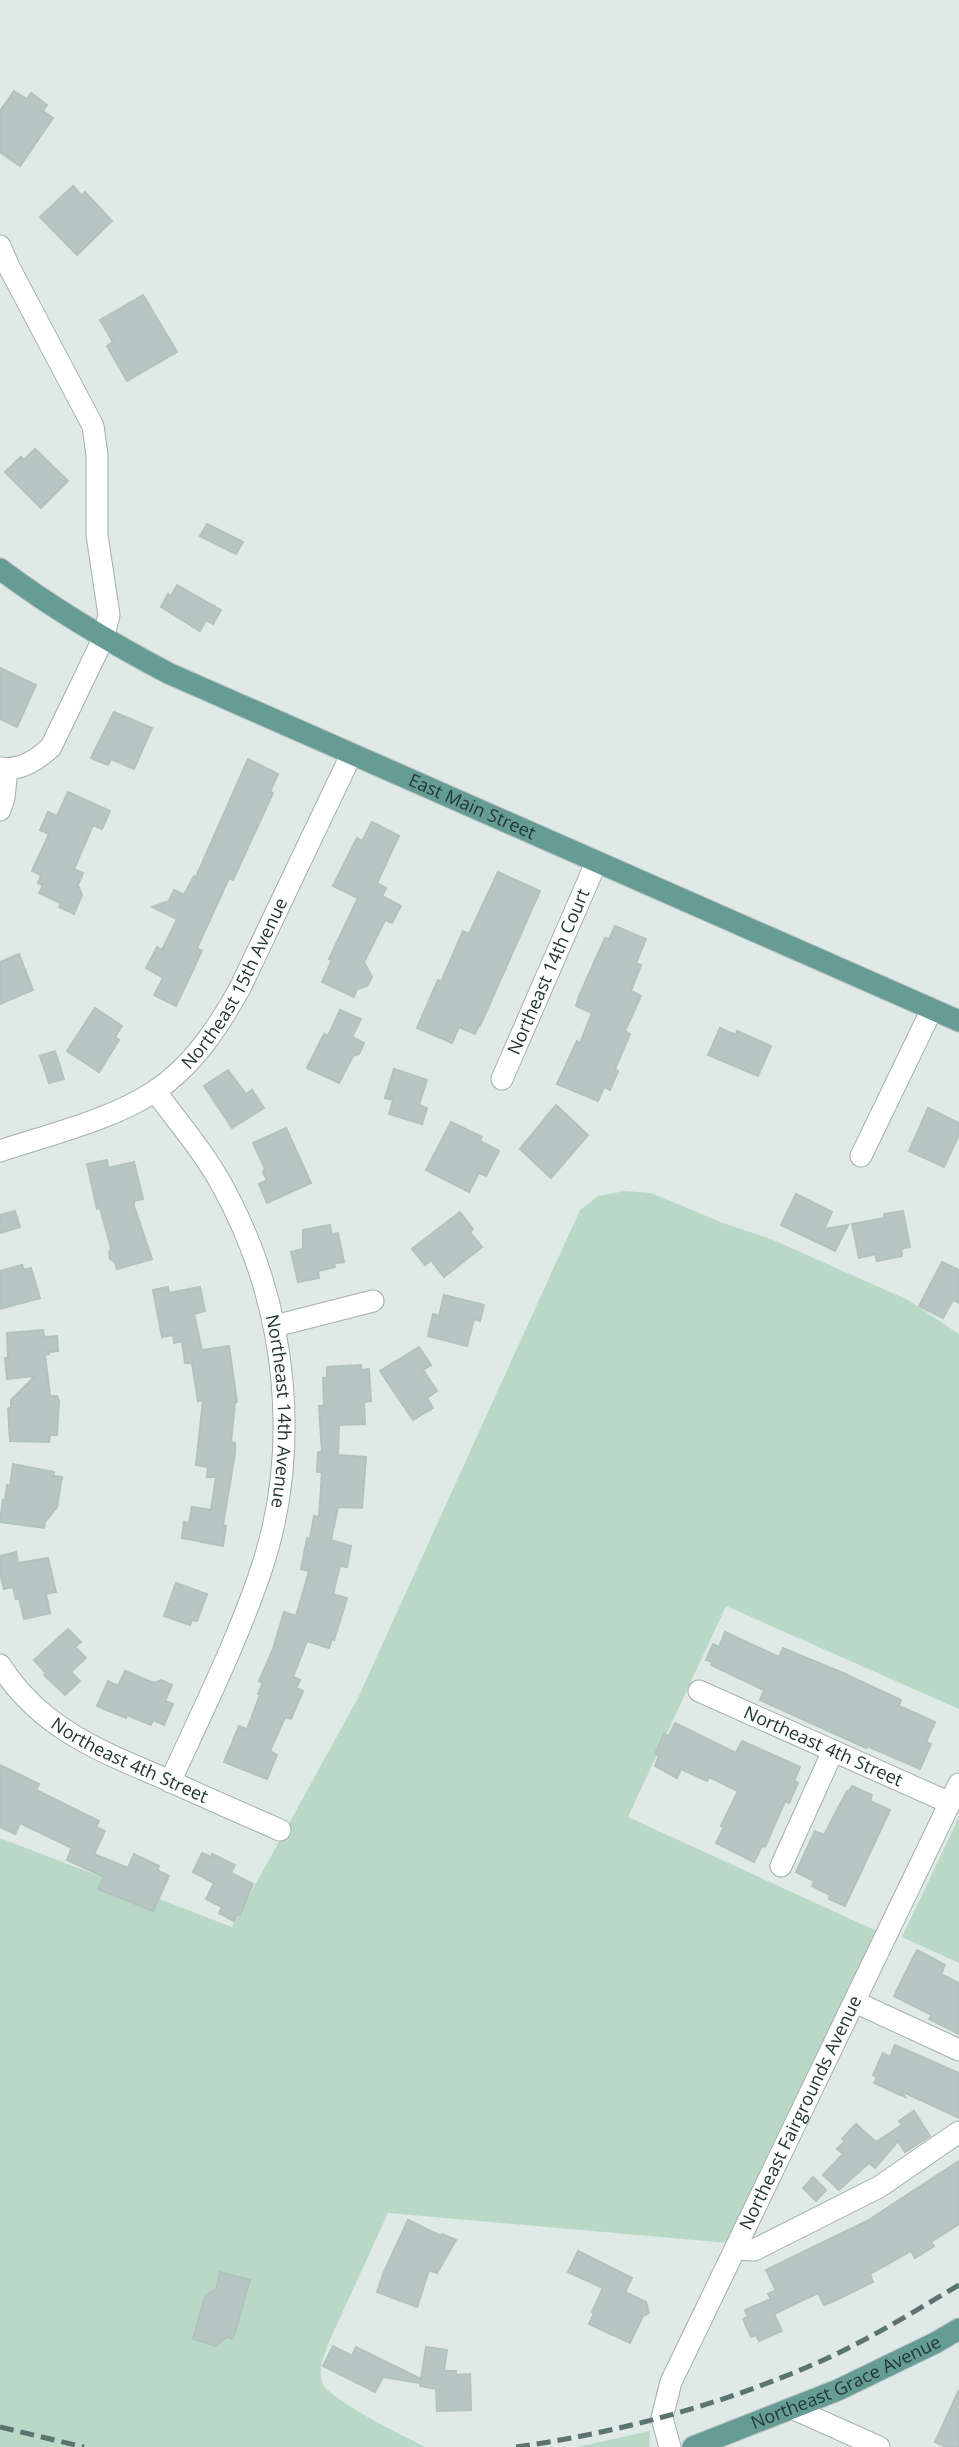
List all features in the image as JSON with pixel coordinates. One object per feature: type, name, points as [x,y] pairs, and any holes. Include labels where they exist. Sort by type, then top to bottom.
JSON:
[{"type":"main road","name":"East Main Street","points":[[0,569],[37,597],[103,639],[168,673],[959,1021]]},
{"type":"main road","name":"Northeast Grace Avenue","points":[[693,2447],[794,2409],[935,2343],[959,2329]]},
{"type":"street","points":[[0,246],[93,426],[97,455],[97,534],[109,615],[103,639],[51,747],[26,765],[3,768],[4,798],[0,810]]},
{"type":"street","name":"Northeast 15th Avenue","points":[[0,1151],[122,1108],[155,1091],[199,1050],[222,1021],[240,988],[351,755]]},
{"type":"street","name":"Northeast 14th Court","points":[[502,1079],[596,863]]},
{"type":"street","points":[[861,1156],[932,1009]]},
{"type":"street","name":"Northeast 14th Avenue","points":[[155,1091],[205,1157],[229,1198],[254,1254],[275,1326],[284,1409],[284,1451],[275,1517],[253,1594],[170,1782]]},
{"type":"street","points":[[275,1326],[373,1301]]},
{"type":"street","name":"Northeast 4th Street","points":[[0,1665],[21,1693],[55,1725],[99,1750],[280,1830]]},
{"type":"street","name":"Northeast 4th Street","points":[[699,1691],[950,1803]]},
{"type":"street","points":[[781,1866],[833,1751]]},
{"type":"street","name":"Northeast Fairgrounds Avenue","points":[[670,2447],[662,2418],[671,2382],[959,1784]]},
{"type":"street","points":[[855,2001],[959,2050]]},
{"type":"street","points":[[736,2249],[754,2250],[879,2187],[959,2132]]},
{"type":"street","points":[[794,2409],[878,2447]]},
{"type":"green space","points":[[625,1191],[651,1193],[723,1223],[771,1239],[908,1300],[959,1334],[959,1709],[726,1606],[628,1817],[879,1932],[728,2243],[388,2213],[328,2344],[321,2377],[327,2389],[338,2398],[425,2447],[0,2447],[0,1838],[232,1927],[358,1698],[580,1210],[598,1196]]},
{"type":"green space","points":[[959,1817],[959,1963],[902,1937]]},
{"type":"green space","points":[[650,2431],[649,2447],[577,2447]]},
{"type":"building","points":[[14,91],[27,99],[31,93],[47,105],[43,111],[53,118],[20,166],[0,152],[0,111]]},
{"type":"building","points":[[73,186],[82,196],[85,192],[112,221],[77,255],[40,217]]},
{"type":"building","points":[[143,295],[177,352],[127,381],[107,346],[113,342],[100,320]]},
{"type":"building","points":[[35,449],[68,481],[41,508],[5,472],[21,457],[24,460]]},
{"type":"building","points":[[207,524],[243,542],[236,554],[200,536]]},
{"type":"building","points":[[177,585],[221,610],[213,624],[206,620],[200,631],[161,607]]},
{"type":"building","points":[[0,668],[36,685],[17,727],[0,719]]},
{"type":"building","points":[[114,712],[152,728],[134,769],[111,759],[108,765],[91,758]]},
{"type":"building","points":[[248,759],[278,774],[270,792],[273,793],[233,880],[229,878],[197,948],[202,951],[176,1006],[154,995],[163,978],[146,968],[157,947],[162,950],[177,919],[152,907],[169,901],[174,890],[184,895],[194,876],[196,877]]},
{"type":"building","points":[[68,792],[110,811],[102,829],[93,825],[74,869],[83,873],[78,885],[82,895],[74,914],[59,907],[61,903],[39,893],[43,885],[38,883],[41,875],[32,871],[49,834],[40,830],[48,812],[57,816]]},
{"type":"building","points":[[372,822],[399,836],[377,883],[386,888],[382,896],[401,906],[392,923],[385,920],[364,962],[372,977],[367,986],[357,989],[354,997],[322,982],[332,960],[329,959],[358,898],[333,886],[357,838],[362,841]]},
{"type":"building","points":[[498,872],[540,891],[480,1026],[475,1034],[459,1027],[452,1043],[417,1028],[463,931],[469,934]]},
{"type":"building","points":[[615,926],[646,939],[636,963],[641,965],[631,991],[641,996],[625,1031],[630,1034],[615,1069],[618,1071],[610,1090],[604,1087],[598,1101],[557,1084],[577,1041],[580,1043],[592,1013],[576,1006],[579,996],[605,938],[609,939]]},
{"type":"building","points":[[19,954],[33,990],[0,1004],[0,962]]},
{"type":"building","points":[[95,1008],[122,1026],[115,1037],[119,1040],[99,1072],[67,1051]]},
{"type":"building","points":[[340,1010],[361,1019],[352,1037],[364,1043],[359,1054],[353,1056],[339,1083],[307,1068],[324,1034],[328,1036]]},
{"type":"building","points":[[720,1028],[736,1035],[737,1031],[771,1046],[758,1076],[708,1055]]},
{"type":"building","points":[[55,1051],[64,1079],[49,1083],[40,1056]]},
{"type":"building","points":[[394,1069],[427,1080],[419,1105],[427,1108],[422,1124],[389,1114],[393,1100],[385,1098]]},
{"type":"building","points":[[228,1070],[246,1094],[252,1090],[264,1108],[232,1128],[204,1086]]},
{"type":"building","points":[[556,1105],[588,1135],[551,1178],[520,1149]]},
{"type":"building","points":[[928,1108],[959,1123],[959,1135],[944,1167],[909,1151]]},
{"type":"building","points":[[451,1122],[482,1137],[480,1141],[499,1151],[486,1176],[479,1173],[469,1192],[426,1170]]},
{"type":"building","points":[[286,1128],[311,1183],[267,1203],[259,1184],[267,1180],[263,1172],[265,1169],[253,1143]]},
{"type":"building","points":[[107,1160],[108,1168],[134,1162],[143,1199],[134,1201],[134,1206],[152,1259],[117,1269],[115,1262],[110,1259],[111,1248],[100,1208],[97,1209],[87,1164]]},
{"type":"building","points":[[796,1194],[832,1212],[824,1229],[848,1225],[835,1251],[781,1225]]},
{"type":"building","points":[[15,1211],[20,1227],[0,1233],[0,1215]]},
{"type":"building","points":[[903,1211],[910,1247],[901,1249],[902,1256],[877,1261],[875,1254],[859,1258],[852,1224],[885,1218],[884,1214]]},
{"type":"building","points":[[460,1212],[473,1229],[470,1232],[482,1247],[444,1277],[431,1260],[425,1265],[412,1249]]},
{"type":"building","points":[[330,1225],[332,1235],[338,1233],[344,1262],[334,1263],[335,1267],[318,1271],[319,1278],[298,1282],[291,1252],[303,1249],[303,1230]]},
{"type":"building","points":[[942,1262],[959,1270],[959,1303],[953,1300],[943,1318],[919,1306]]},
{"type":"building","points":[[22,1265],[24,1270],[31,1268],[40,1298],[0,1309],[0,1271]]},
{"type":"building","points":[[168,1287],[169,1293],[200,1287],[205,1311],[194,1314],[202,1350],[229,1346],[237,1402],[231,1442],[235,1443],[235,1453],[223,1525],[226,1526],[223,1546],[182,1538],[184,1522],[189,1523],[192,1507],[211,1510],[216,1477],[207,1477],[208,1467],[196,1465],[203,1400],[198,1401],[192,1363],[185,1363],[182,1341],[174,1343],[173,1335],[162,1337],[153,1290]]},
{"type":"building","points":[[444,1295],[484,1305],[480,1321],[474,1319],[467,1346],[428,1336],[433,1314],[439,1316]]},
{"type":"building","points":[[43,1330],[44,1337],[57,1336],[58,1351],[45,1355],[50,1396],[57,1396],[59,1401],[57,1435],[50,1435],[49,1442],[10,1441],[8,1409],[11,1407],[11,1400],[35,1376],[7,1379],[7,1333]]},
{"type":"building","points":[[419,1347],[431,1365],[423,1370],[437,1391],[427,1398],[433,1408],[413,1420],[380,1371]]},
{"type":"building","points":[[361,1365],[361,1370],[369,1369],[371,1401],[364,1402],[365,1424],[339,1425],[338,1455],[366,1457],[362,1508],[338,1507],[331,1540],[351,1546],[347,1567],[340,1566],[333,1594],[347,1598],[329,1648],[307,1641],[293,1677],[300,1680],[296,1688],[303,1691],[291,1719],[285,1717],[270,1751],[277,1755],[267,1779],[224,1762],[239,1726],[247,1729],[263,1683],[259,1681],[273,1649],[284,1612],[296,1616],[309,1571],[301,1569],[314,1516],[319,1517],[322,1472],[317,1472],[318,1452],[322,1452],[319,1406],[324,1406],[323,1378],[327,1378],[327,1367]]},
{"type":"building","points":[[13,1464],[54,1472],[53,1476],[62,1477],[57,1507],[45,1522],[44,1528],[0,1522]]},
{"type":"building","points":[[16,1552],[18,1563],[48,1558],[56,1592],[46,1594],[50,1613],[24,1619],[13,1587],[4,1589],[0,1556]]},
{"type":"building","points":[[176,1583],[207,1594],[197,1621],[192,1620],[190,1625],[164,1616]]},
{"type":"building","points":[[68,1629],[81,1642],[75,1647],[86,1658],[71,1672],[80,1681],[65,1695],[44,1675],[46,1673],[34,1660]]},
{"type":"building","points":[[725,1632],[779,1657],[783,1648],[843,1673],[901,1700],[899,1706],[935,1722],[926,1742],[931,1744],[920,1769],[867,1746],[866,1748],[760,1700],[764,1690],[711,1665],[712,1662],[706,1660],[713,1644],[719,1647]]},
{"type":"building","points":[[125,1671],[154,1683],[161,1680],[172,1685],[165,1701],[173,1704],[164,1725],[153,1720],[151,1725],[127,1715],[126,1718],[97,1706],[108,1681],[118,1686]]},
{"type":"building","points":[[675,1723],[736,1753],[742,1741],[800,1767],[794,1781],[798,1783],[789,1803],[785,1801],[765,1847],[762,1846],[754,1862],[716,1843],[738,1791],[709,1777],[707,1781],[681,1769],[677,1778],[655,1766],[659,1756],[655,1754],[664,1734],[669,1736]]},
{"type":"building","points":[[0,1765],[39,1784],[36,1790],[99,1821],[96,1827],[105,1831],[94,1854],[128,1868],[134,1854],[159,1866],[157,1870],[169,1876],[153,1911],[98,1889],[104,1877],[67,1860],[72,1848],[20,1823],[15,1834],[0,1827]]},
{"type":"building","points":[[852,1786],[872,1795],[870,1801],[890,1810],[845,1906],[829,1899],[830,1895],[812,1886],[814,1881],[796,1872],[815,1831],[824,1835]]},
{"type":"building","points":[[202,1853],[211,1857],[212,1854],[235,1865],[231,1873],[253,1884],[240,1915],[237,1914],[234,1921],[219,1913],[222,1907],[206,1899],[214,1883],[193,1872]]},
{"type":"building","points":[[917,1950],[945,1965],[941,1974],[959,1983],[959,2034],[929,2019],[932,2015],[894,1996]]},
{"type":"building","points":[[895,2045],[959,2073],[959,2118],[901,2091],[905,2097],[874,2083],[877,2077],[873,2075],[883,2053],[890,2057]]},
{"type":"building","points":[[914,2111],[930,2136],[905,2152],[898,2141],[875,2168],[869,2163],[839,2190],[823,2175],[843,2154],[837,2149],[856,2124],[876,2142],[902,2125],[899,2121]]},
{"type":"building","points":[[959,2161],[959,2224],[931,2242],[934,2246],[915,2258],[911,2251],[870,2274],[873,2282],[832,2302],[824,2305],[818,2293],[774,2314],[782,2331],[759,2341],[756,2335],[751,2337],[743,2319],[748,2317],[745,2310],[771,2299],[768,2294],[776,2290],[766,2270],[867,2221]]},
{"type":"building","points":[[813,2177],[826,2190],[816,2201],[803,2188]]},
{"type":"building","points":[[408,2220],[456,2240],[437,2273],[429,2270],[417,2307],[377,2292]]},
{"type":"building","points":[[578,2251],[632,2278],[625,2292],[646,2302],[649,2313],[643,2316],[630,2343],[589,2324],[603,2288],[568,2272]]},
{"type":"building","points":[[220,2272],[250,2280],[233,2339],[227,2337],[215,2346],[193,2339],[205,2296],[216,2289]]},
{"type":"building","points":[[333,2346],[352,2356],[356,2347],[421,2379],[426,2347],[447,2350],[444,2371],[456,2371],[456,2375],[470,2374],[471,2410],[437,2411],[436,2389],[420,2386],[420,2383],[383,2377],[375,2392],[323,2366]]},
{"type":"building","points":[[959,2390],[959,2447],[946,2447],[935,2442]]},
{"type":"railway","points":[[516,2447],[632,2425],[746,2391],[837,2354],[959,2285]]},
{"type":"railway","points":[[0,2427],[84,2447]]}]
